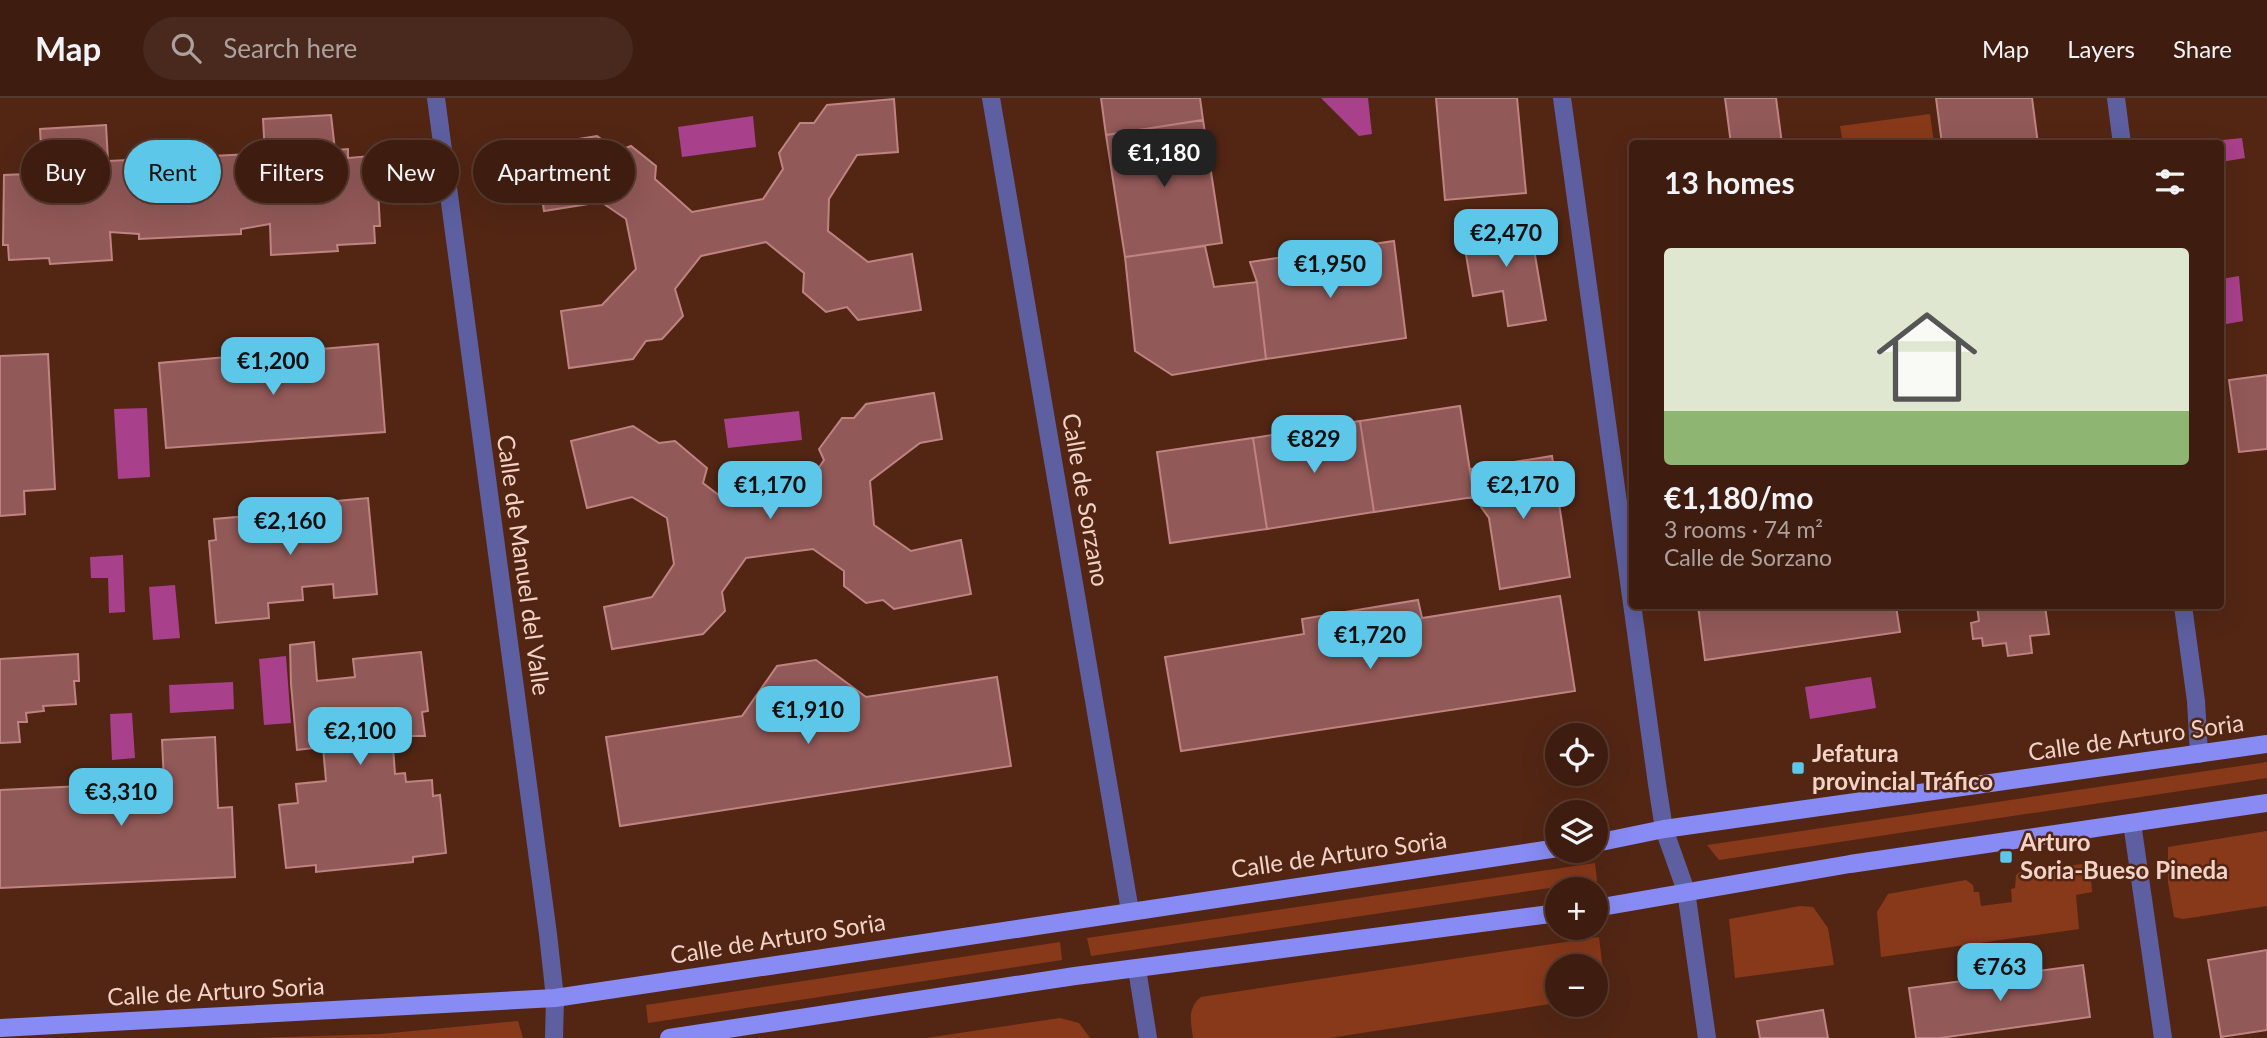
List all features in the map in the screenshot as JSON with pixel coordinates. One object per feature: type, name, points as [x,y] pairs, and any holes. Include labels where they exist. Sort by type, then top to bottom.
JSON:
[{"type":"main road","name":"Calle de Arturo Soria","points":[[1608,840],[1664,829],[2267,744]]},
{"type":"main road","points":[[1608,906],[1686,891],[2267,803]]},
{"type":"main road","name":"Calle de Arturo Soria","points":[[0,1028],[555,998],[1545,850]]},
{"type":"main road","points":[[669,1038],[1138,969],[1545,915]]},
{"type":"street","name":"Calle de Manuel del Valle","points":[[436,98],[555,998],[554,1038]]},
{"type":"street","name":"Calle de Sorzano","points":[[991,98],[1130,911]]},
{"type":"street","points":[[1562,98],[1629,578]]},
{"type":"street","points":[[2116,98],[2121,140]]},
{"type":"street","points":[[1633,609],[1664,829],[1686,891],[1707,1038]]},
{"type":"street","points":[[2183,609],[2196,701],[2199,754]]},
{"type":"street","points":[[2132,823],[2163,1038]]},
{"type":"street","points":[[1138,969],[1148,1038]]},
{"type":"shaded area","points":[[1321,98],[1368,98],[1372,134],[1359,136]]},
{"type":"shaded area","points":[[1930,114],[1934,140],[1842,140],[1840,126]]},
{"type":"shaded area","points":[[753,116],[756,147],[682,157],[678,127]]},
{"type":"shaded area","points":[[2242,138],[2245,158],[2224,162],[2222,140]]},
{"type":"shaded area","points":[[2239,276],[2243,321],[2224,324],[2224,278]]},
{"type":"shaded area","points":[[147,408],[150,477],[118,479],[114,409]]},
{"type":"shaded area","points":[[799,411],[802,440],[728,448],[724,419]]},
{"type":"shaded area","points":[[123,555],[125,612],[109,613],[108,578],[91,578],[90,557]]},
{"type":"shaded area","points":[[175,585],[180,638],[153,640],[149,587]]},
{"type":"shaded area","points":[[286,656],[291,723],[264,725],[259,659]]},
{"type":"shaded area","points":[[1871,677],[1876,708],[1810,719],[1805,687]]},
{"type":"shaded area","points":[[233,682],[234,709],[170,713],[169,685]]},
{"type":"shaded area","points":[[132,713],[135,758],[112,760],[110,714]]},
{"type":"shaded area","points":[[2267,762],[2267,778],[1719,860],[1707,845]]},
{"type":"shaded area","points":[[2267,831],[2267,906],[2183,919],[2174,917],[2168,882],[2168,847]]},
{"type":"shaded area","points":[[1595,863],[1597,877],[1545,877],[1545,889],[1091,956],[1087,938]]},
{"type":"shaded area","points":[[2090,863],[2092,892],[2076,895],[2079,929],[1881,957],[1877,912],[1888,894],[1966,880],[1973,885],[1974,892],[1979,892],[1981,906],[2012,902],[2011,889],[2015,888],[2016,875],[2020,872]]},
{"type":"shaded area","points":[[1800,906],[1813,907],[1828,928],[1834,965],[1735,978],[1729,919]]},
{"type":"shaded area","points":[[1579,940],[1599,940],[1601,954],[1545,954],[1545,1005],[1329,1038],[1193,1038],[1192,1011],[1201,997]]},
{"type":"shaded area","points":[[1060,942],[1062,960],[648,1023],[646,1005]]},
{"type":"shaded area","points":[[1060,1018],[1079,1023],[1090,1038],[926,1038]]},
{"type":"shaded area","points":[[518,1021],[523,1038],[253,1038],[381,1034]]},
{"type":"building","points":[[1101,98],[1200,98],[1203,120],[1106,135]]},
{"type":"building","points":[[1436,98],[1517,98],[1526,193],[1445,200]]},
{"type":"building","points":[[1725,98],[1776,98],[1781,140],[1730,140]]},
{"type":"building","points":[[1936,98],[2032,98],[2037,140],[1941,140]]},
{"type":"building","points":[[894,99],[898,152],[857,155],[829,199],[828,231],[868,262],[912,254],[921,310],[858,320],[847,307],[826,312],[803,292],[804,273],[766,242],[701,256],[675,289],[683,316],[662,339],[646,341],[633,359],[569,368],[561,311],[602,305],[636,269],[626,219],[602,203],[635,203],[635,149],[656,166],[655,179],[692,212],[763,199],[783,169],[779,153],[800,123],[814,123],[827,105]]},
{"type":"building","points":[[331,115],[334,140],[264,140],[263,119]]},
{"type":"building","points":[[1203,120],[1222,243],[1125,257],[1106,135]]},
{"type":"building","points":[[106,125],[107,140],[41,140],[40,129]]},
{"type":"building","points":[[597,136],[603,140],[572,140]]},
{"type":"building","points":[[235,155],[235,203],[348,203],[348,158],[362,157],[362,203],[379,203],[380,226],[374,226],[375,243],[337,245],[338,251],[271,255],[270,224],[241,229],[241,234],[139,239],[139,234],[110,232],[112,260],[50,264],[49,258],[9,260],[8,245],[3,245],[4,175],[21,174],[21,203],[110,203],[110,161],[124,160],[124,203],[221,203],[221,156]]},
{"type":"building","points":[[543,203],[595,203],[544,211]]},
{"type":"building","points":[[1529,220],[1546,320],[1508,326],[1503,291],[1473,296],[1462,231]]},
{"type":"building","points":[[1394,241],[1406,338],[1266,359],[1257,282],[1250,262]]},
{"type":"building","points":[[1205,246],[1214,287],[1257,282],[1266,359],[1172,375],[1135,351],[1125,257]]},
{"type":"building","points":[[378,344],[385,432],[166,448],[159,363]]},
{"type":"building","points":[[48,354],[55,489],[24,491],[25,514],[0,516],[0,356]]},
{"type":"building","points":[[2267,375],[2267,449],[2239,452],[2229,380]]},
{"type":"building","points":[[934,393],[942,439],[920,443],[870,481],[874,525],[911,551],[961,540],[971,594],[894,609],[883,600],[866,603],[844,586],[844,571],[813,549],[746,558],[722,592],[725,611],[703,634],[612,649],[604,607],[652,597],[674,564],[667,518],[632,497],[587,508],[571,441],[633,426],[659,443],[675,441],[707,468],[703,483],[733,506],[803,491],[824,460],[819,449],[842,418],[854,418],[866,404]]},
{"type":"building","points":[[1460,406],[1474,497],[1374,512],[1360,421]]},
{"type":"building","points":[[1360,421],[1374,512],[1267,529],[1253,438]]},
{"type":"building","points":[[1253,438],[1267,529],[1170,543],[1157,452]]},
{"type":"building","points":[[1552,456],[1570,577],[1500,589],[1489,518],[1474,497],[1470,469]]},
{"type":"building","points":[[368,498],[377,594],[334,598],[333,584],[302,587],[303,600],[268,603],[269,618],[216,623],[209,541],[216,540],[214,519],[248,516],[248,510],[295,505],[296,516],[327,513],[326,502]]},
{"type":"building","points":[[1560,596],[1575,691],[1181,751],[1165,657],[1304,634],[1302,619],[1418,600],[1422,618]]},
{"type":"building","points":[[1698,609],[1896,609],[1900,632],[1705,660]]},
{"type":"building","points":[[1977,609],[2045,609],[2049,634],[2030,636],[2032,653],[2008,656],[2006,643],[1983,646],[1982,638],[1973,639],[1971,623],[1979,621]]},
{"type":"building","points":[[314,642],[317,681],[355,677],[353,659],[421,652],[428,711],[422,712],[425,736],[402,736],[403,746],[393,747],[395,774],[405,773],[406,782],[432,780],[433,796],[440,795],[446,853],[413,857],[413,862],[316,872],[316,865],[286,868],[279,805],[298,803],[296,784],[326,781],[323,747],[297,750],[291,684],[290,645]]},
{"type":"building","points":[[78,654],[79,681],[74,681],[76,704],[43,706],[44,711],[26,713],[27,722],[18,722],[20,742],[0,743],[0,659]]},
{"type":"building","points":[[816,660],[866,697],[997,677],[1011,766],[620,826],[606,737],[742,716],[777,666]]},
{"type":"building","points":[[215,737],[218,808],[232,807],[235,877],[0,888],[0,790],[164,782],[162,740]]},
{"type":"building","points":[[2267,950],[2267,1030],[2221,1037],[2208,960]]},
{"type":"building","points":[[2083,965],[2090,1017],[1940,1038],[1916,1038],[1909,988]]},
{"type":"building","points":[[1823,1010],[1828,1038],[1760,1038],[1757,1021]]},
{"type":"place","name":"Jefatura provincial Tráfico","points":[[1798,768]]},
{"type":"place","name":"Arturo Soria-Bueso Pineda","points":[[2006,857]]}]
